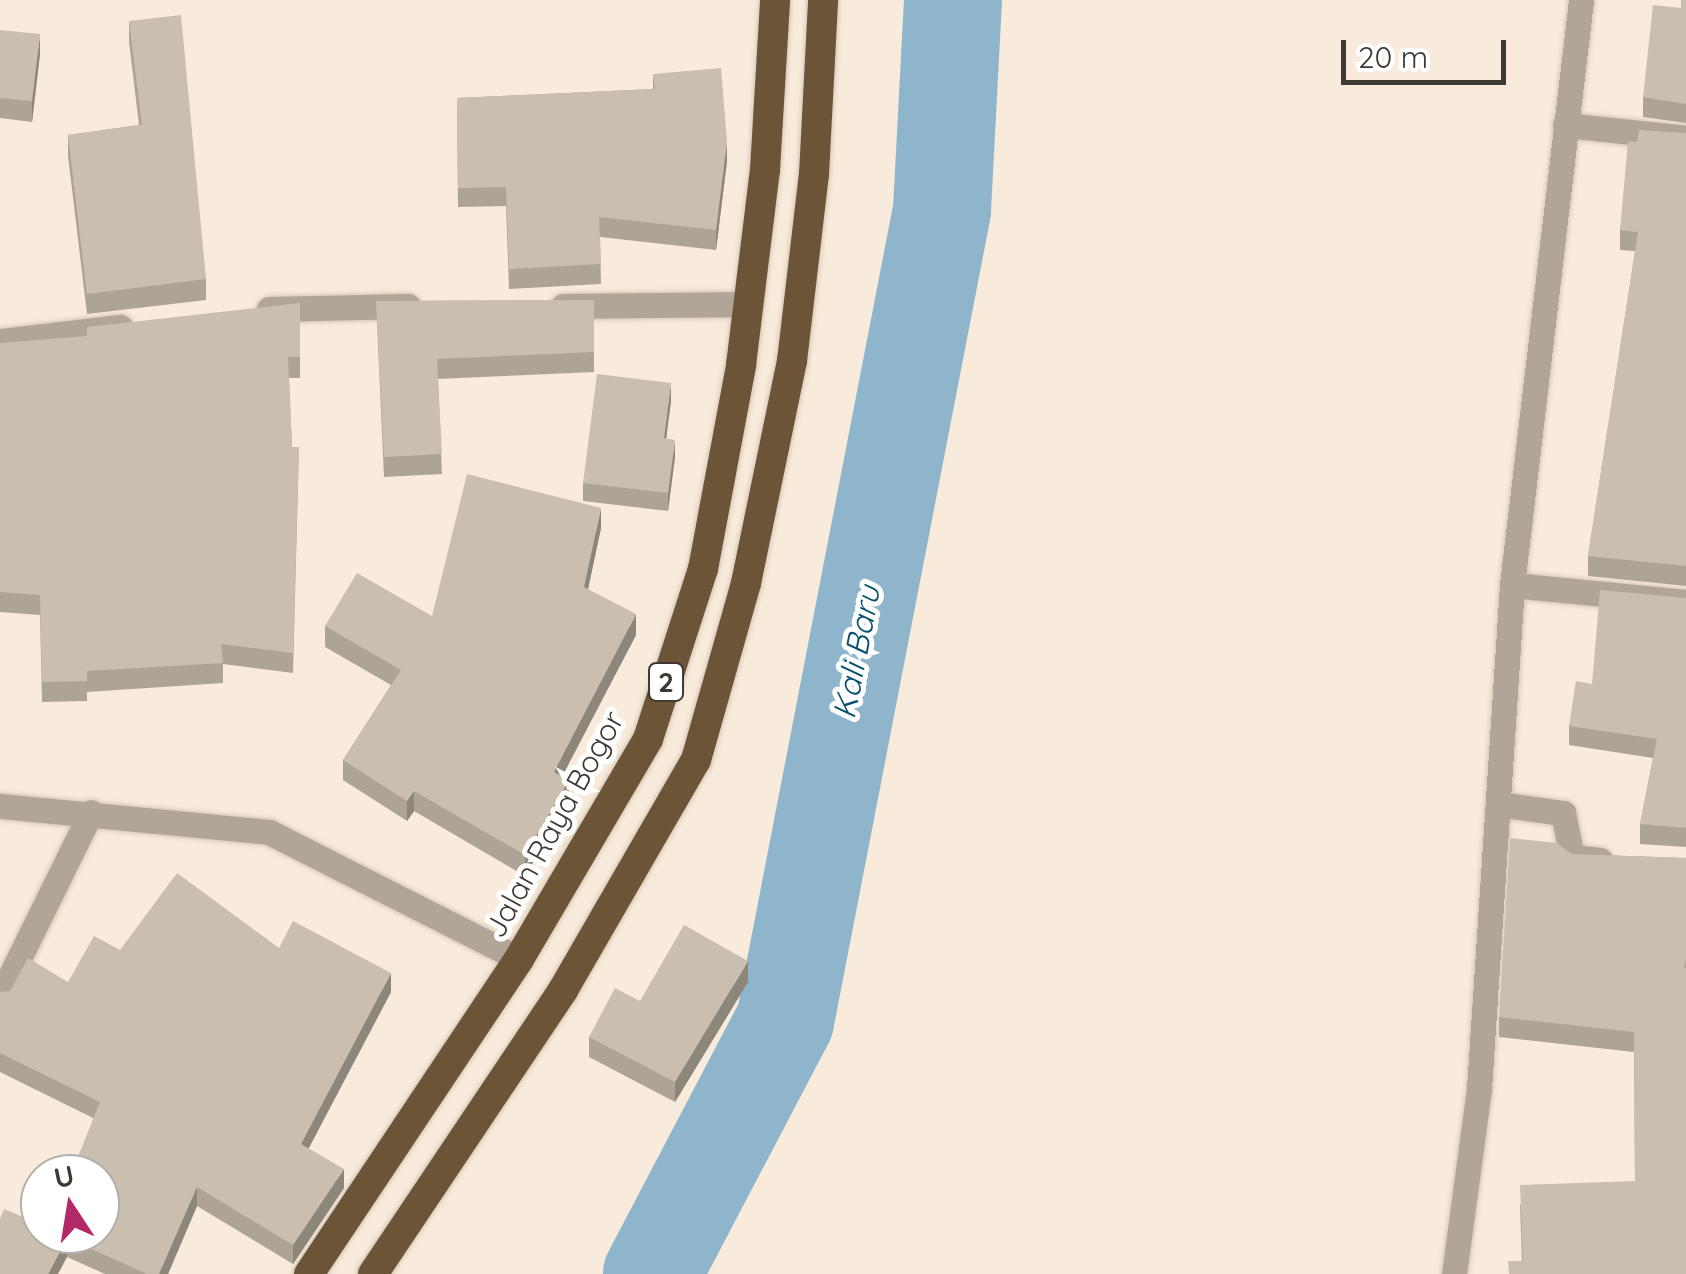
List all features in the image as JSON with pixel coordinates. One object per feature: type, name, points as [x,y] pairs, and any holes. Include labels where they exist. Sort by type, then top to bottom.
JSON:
[{"type":"highway","name":"Jalan Raya Bogor","points":[[309,1274],[519,959],[648,739],[702,570],[748,304],[776,0]]},
{"type":"highway","name":"2","points":[[374,1274],[562,990],[696,760],[746,583],[792,361],[814,174],[823,0]]},
{"type":"street","points":[[1454,1274],[1480,1089],[1512,585],[1582,0]]},
{"type":"street","points":[[1565,125],[1686,138]]},
{"type":"street","points":[[531,306],[748,304]]},
{"type":"street","points":[[235,313],[432,306]]},
{"type":"street","points":[[0,341],[157,322]]},
{"type":"street","points":[[1512,585],[1686,602]]},
{"type":"street","points":[[1498,804],[1563,813],[1572,857],[1628,861]]},
{"type":"street","points":[[0,806],[269,832],[519,959]]},
{"type":"street","points":[[0,998],[92,812]]},
{"type":"building","points":[[1681,0],[1686,0],[1686,104],[1643,97],[1653,5],[1681,8]]},
{"type":"building","points":[[181,15],[206,279],[87,294],[68,135],[142,125],[129,21]]},
{"type":"building","points":[[0,30],[40,34],[32,101],[0,98]]},
{"type":"building","points":[[721,68],[727,141],[716,230],[599,217],[601,264],[509,269],[506,187],[458,188],[457,98],[655,89],[653,74]]},
{"type":"building","points":[[1639,130],[1686,133],[1686,566],[1588,556],[1638,232],[1620,230],[1628,141],[1637,142]]},
{"type":"building","points":[[594,300],[594,352],[437,359],[442,454],[384,457],[376,301]]},
{"type":"building","points":[[300,303],[300,357],[288,357],[292,447],[299,447],[293,653],[221,644],[223,663],[87,671],[87,681],[42,682],[40,595],[0,592],[0,343],[87,336],[87,327]]},
{"type":"building","points":[[597,374],[671,383],[664,438],[675,440],[668,493],[583,483]]},
{"type":"building","points":[[467,474],[601,508],[584,587],[636,614],[554,772],[569,780],[525,855],[414,791],[407,801],[343,760],[401,670],[325,626],[357,573],[432,616]]},
{"type":"building","points":[[1600,590],[1686,598],[1686,828],[1640,824],[1657,739],[1569,726],[1576,681],[1592,684]]},
{"type":"building","points":[[1510,838],[1557,843],[1571,854],[1686,858],[1686,1274],[1509,1274],[1508,1261],[1523,1261],[1520,1185],[1635,1181],[1634,1032],[1499,1017]]},
{"type":"building","points":[[177,873],[279,948],[293,921],[391,973],[301,1144],[344,1169],[293,1245],[197,1187],[159,1274],[147,1274],[103,1254],[120,1254],[120,1154],[79,1154],[100,1102],[0,1053],[0,992],[10,991],[28,958],[68,982],[94,936],[120,950]]},
{"type":"building","points":[[684,925],[748,961],[675,1082],[589,1037],[615,988],[640,1001]]},
{"type":"building","points":[[4,1209],[20,1216],[20,1254],[59,1254],[48,1274],[0,1274],[0,1219]]},
{"type":"waterway","name":"Kali Baru","points":[[652,1274],[785,1021],[942,210],[953,0]]}]
